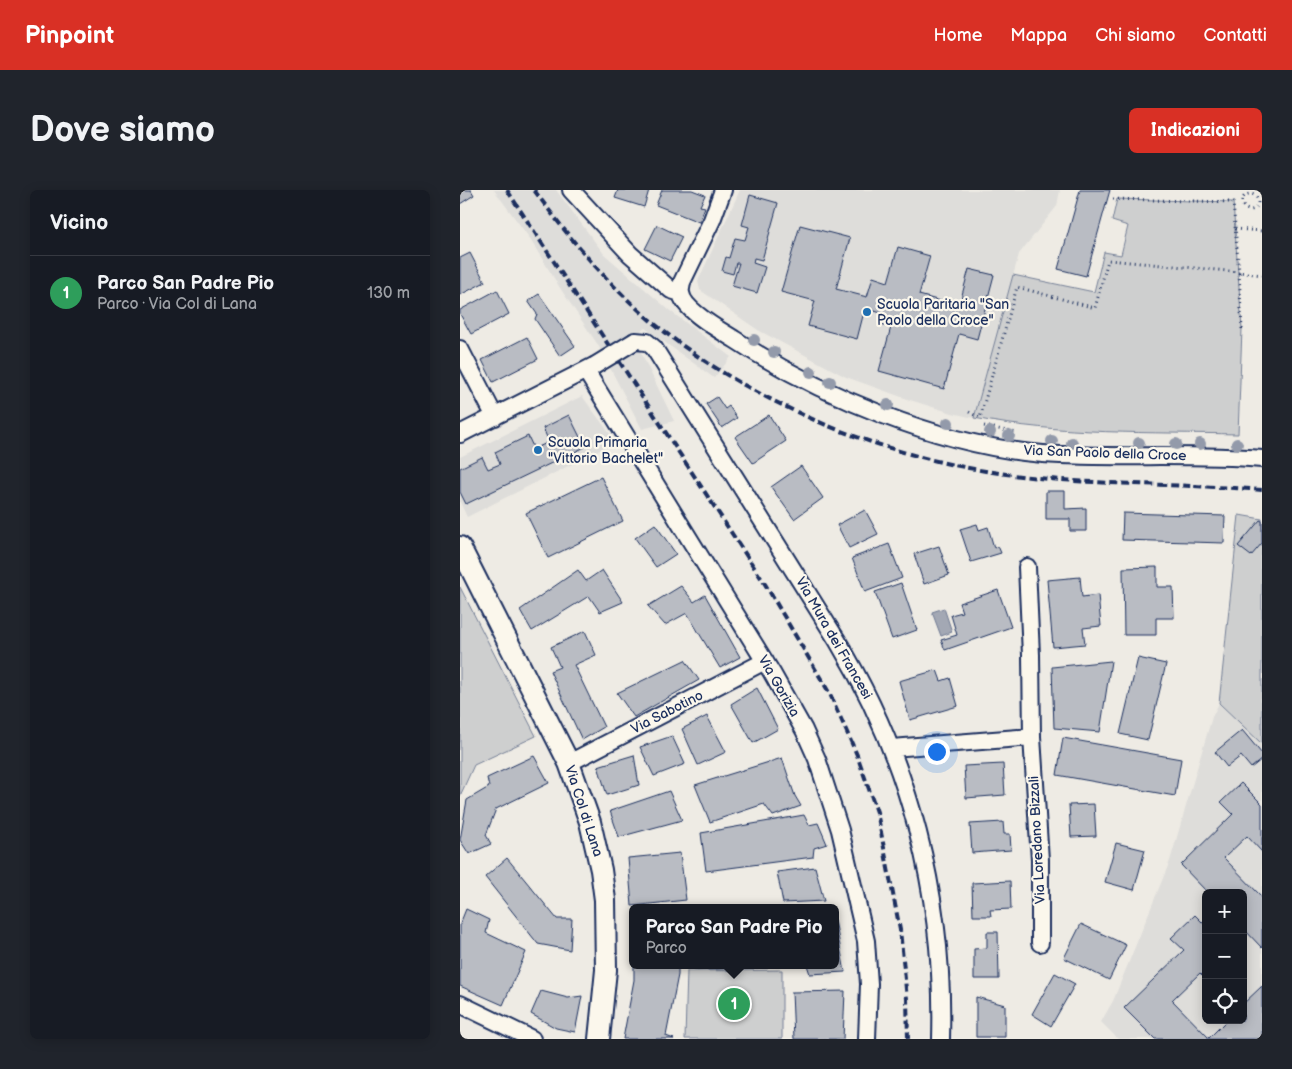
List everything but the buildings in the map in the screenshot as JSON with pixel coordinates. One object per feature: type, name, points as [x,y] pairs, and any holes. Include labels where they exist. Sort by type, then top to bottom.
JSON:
[{"type":"street","points":[[571,190],[630,254],[671,290],[681,293],[682,282],[712,220],[723,190]]},
{"type":"street","name":"Via San Paolo della Croce","points":[[681,293],[685,302],[695,312],[741,344],[776,364],[860,406],[946,435],[997,447],[1041,453],[1094,456],[1206,456],[1262,460]]},
{"type":"street","name":"Via Mura dei Francesi","points":[[460,434],[590,369],[635,341],[643,340],[651,344],[844,651],[862,682],[892,748],[910,799],[930,885],[938,937],[941,977],[941,1039]]},
{"type":"street","points":[[460,349],[495,417]]},
{"type":"street","name":"Via Gorizia","points":[[590,369],[765,661],[810,744],[827,787],[840,830],[860,913],[867,954],[869,1000],[867,1039]]},
{"type":"street","name":"Via Col di Lana","points":[[460,547],[569,763],[590,822],[599,857],[604,889],[606,970],[599,1039]]},
{"type":"street","name":"Via Loredano Bizzali","points":[[1027,567],[1032,737],[1040,860],[1040,943]]},
{"type":"street","name":"Via Sabotino","points":[[569,763],[765,661]]},
{"type":"street","points":[[892,748],[1032,737]]},
{"type":"street","points":[[460,1004],[532,1039]]},
{"type":"path","points":[[1250,194],[1255,196],[1258,201],[1257,206],[1250,210],[1243,207],[1242,202],[1245,196],[1250,194]]},
{"type":"path","points":[[1110,199],[1242,202]]},
{"type":"path","points":[[1233,202],[1242,329]]},
{"type":"path","points":[[1235,229],[1262,231]]},
{"type":"path","points":[[969,412],[980,418],[1017,287],[1095,308],[1108,260],[1262,275]]},
{"type":"path","name":"Via San Paolo della Croce","points":[[980,426],[1018,433]]},
{"type":"shaded area","points":[[494,190],[556,190],[604,254],[669,310],[731,357],[714,378],[645,328],[633,336],[674,421],[642,429],[598,345],[528,236]]},
{"type":"shaded area","name":"Scuola Paritaria \"San Paolo della Croce\"","points":[[740,190],[1060,190],[1057,206],[1019,254],[974,418],[910,400],[846,377],[758,330],[700,290],[698,281]]},
{"type":"shaded area","points":[[1117,199],[1233,202],[1242,329],[1238,434],[1073,430],[974,418],[1013,275],[1094,292],[1104,252],[1121,255],[1128,226],[1112,221]]},
{"type":"shaded area","name":"Scuola Primaria \"Vittorio Bachelet\"","points":[[582,396],[616,442],[467,517],[460,502],[460,457]]},
{"type":"shaded area","points":[[1239,515],[1262,519],[1262,744],[1219,703]]},
{"type":"shaded area","points":[[460,587],[536,736],[474,765],[460,796]]},
{"type":"shaded area","points":[[944,608],[952,632],[941,636],[932,612]]},
{"type":"shaded area","points":[[1219,703],[1262,744],[1262,1039],[1118,1039],[1101,1022],[1113,1001],[1170,861],[1212,717]]},
{"type":"shaded area","points":[[782,970],[782,1039],[685,1039],[687,971]]},
{"type":"railway","points":[[507,190],[765,584],[830,694],[857,755],[877,812],[900,930],[907,999],[908,1039]]},
{"type":"railway","points":[[534,190],[606,278],[656,325],[693,353],[734,379],[776,402],[821,423],[913,455],[1006,474],[1070,481],[1262,490]]},
{"type":"place","name":"Scuola Paritaria \"San Paolo della Croce\"","points":[[867,312]]},
{"type":"place","name":"Scuola Primaria \"Vittorio Bachelet\"","points":[[538,450]]},
{"type":"place","name":"Parco San Padre Pio","points":[[734,1004]]}]
